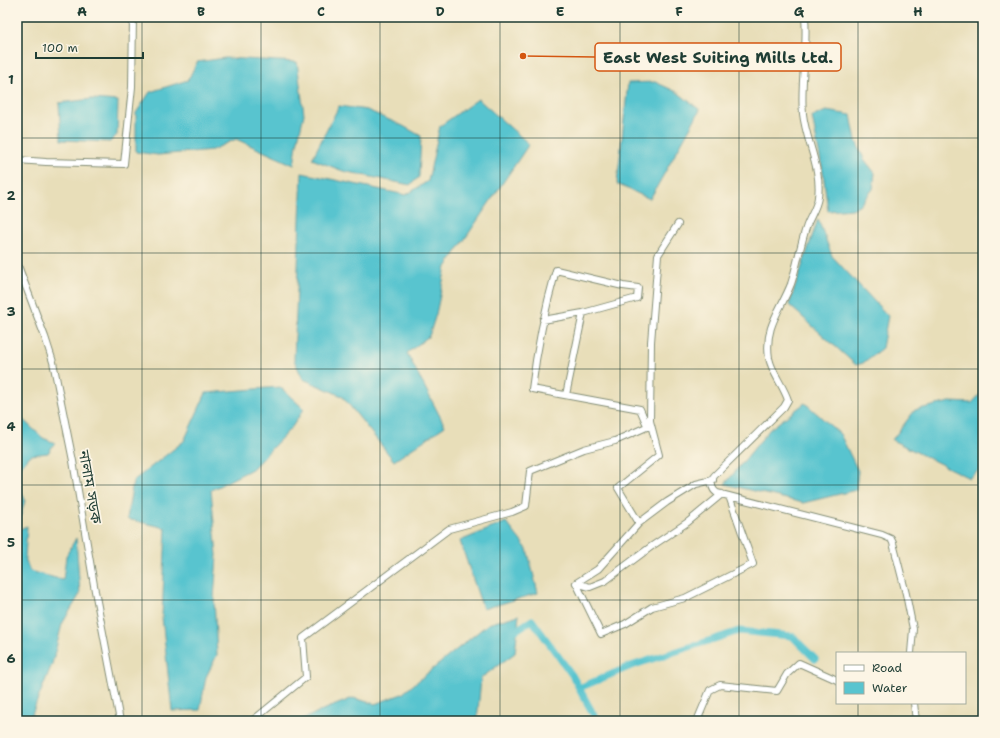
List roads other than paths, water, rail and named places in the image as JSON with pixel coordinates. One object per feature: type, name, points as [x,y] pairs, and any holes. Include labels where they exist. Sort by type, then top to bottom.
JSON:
[{"type":"street","points":[[17,160],[124,164],[132,87],[133,17]]},
{"type":"street","points":[[805,17],[803,115],[815,165],[818,198],[807,226],[791,283],[774,317],[770,332],[769,352],[771,364],[788,400],[784,407],[718,472],[713,480],[714,491],[882,535],[890,539],[895,551],[914,629],[911,652]]},
{"type":"street","points":[[639,524],[618,488],[659,455],[651,423],[651,342],[658,255],[678,224]]},
{"type":"street","name":"নালাম সড়ক","points":[[17,263],[53,362],[73,462],[95,591],[120,721]]},
{"type":"street","points":[[543,320],[583,313],[637,298],[638,288],[556,270],[543,320],[532,389],[640,409],[646,423],[651,423]]},
{"type":"street","points":[[566,395],[583,313]]},
{"type":"street","points":[[252,721],[306,677],[303,638],[449,529],[512,512],[526,506],[530,471],[584,449],[615,441],[651,423]]},
{"type":"street","points":[[576,583],[598,569],[639,524],[667,502],[696,484],[713,480]]},
{"type":"street","points":[[576,583],[590,587],[605,582],[652,546],[688,522],[722,494]]},
{"type":"street","points":[[576,583],[601,634],[625,624],[652,607],[685,598],[753,564],[729,496]]},
{"type":"street","points":[[697,721],[710,690],[720,685],[777,691],[787,674],[799,663],[836,680]]},
{"type":"street","points":[[914,704],[916,721]]},
{"type":"water","points":[[225,58],[297,62],[304,114],[294,165],[236,139],[212,150],[158,155],[136,152],[136,113],[150,92],[188,80],[197,62]]},
{"type":"water","points":[[655,82],[677,92],[700,110],[650,199],[617,184],[628,83]]},
{"type":"water","points":[[92,99],[118,101],[117,135],[110,142],[61,140],[59,103]]},
{"type":"water","points":[[478,99],[529,144],[446,267],[436,314],[429,336],[407,353],[445,426],[394,461],[342,396],[303,379],[294,360],[302,173],[406,195],[428,181],[440,126]]},
{"type":"water","points":[[339,106],[367,110],[403,126],[421,136],[419,177],[410,185],[343,171],[312,159]]},
{"type":"water","points":[[826,111],[851,115],[856,141],[864,159],[875,173],[873,189],[859,206],[852,209],[828,211],[823,172],[812,117]]},
{"type":"water","points":[[818,219],[832,256],[888,316],[882,348],[863,363],[856,365],[789,305]]},
{"type":"water","points":[[280,387],[304,409],[292,427],[252,469],[211,490],[217,555],[214,599],[217,655],[206,677],[200,710],[172,711],[162,617],[166,528],[127,519],[133,481],[184,441],[206,393]]},
{"type":"water","points":[[983,391],[983,467],[969,478],[892,440],[915,410],[950,402],[972,403]]},
{"type":"water","points":[[17,398],[20,417],[43,438],[55,443],[48,453],[31,455],[17,470]]},
{"type":"water","points":[[805,403],[840,434],[858,471],[856,490],[803,503],[725,484],[770,429]]},
{"type":"water","points":[[17,479],[25,500],[20,519],[17,519]]},
{"type":"water","points":[[506,522],[527,549],[538,593],[483,609],[460,541]]},
{"type":"water","points":[[27,526],[25,559],[30,571],[63,580],[66,556],[76,538],[80,594],[62,624],[52,664],[29,721],[17,721],[17,530]]},
{"type":"water","points":[[519,615],[515,653],[481,678],[477,721],[300,721],[353,698],[375,704],[402,694],[488,624]]},
{"type":"waterway","points":[[510,634],[532,620],[572,675],[597,721]]},
{"type":"waterway","points":[[579,688],[631,666],[739,631],[792,636],[815,659]]},
{"type":"place","name":"East West Suiting Mills Ltd.","points":[[523,56]]}]
